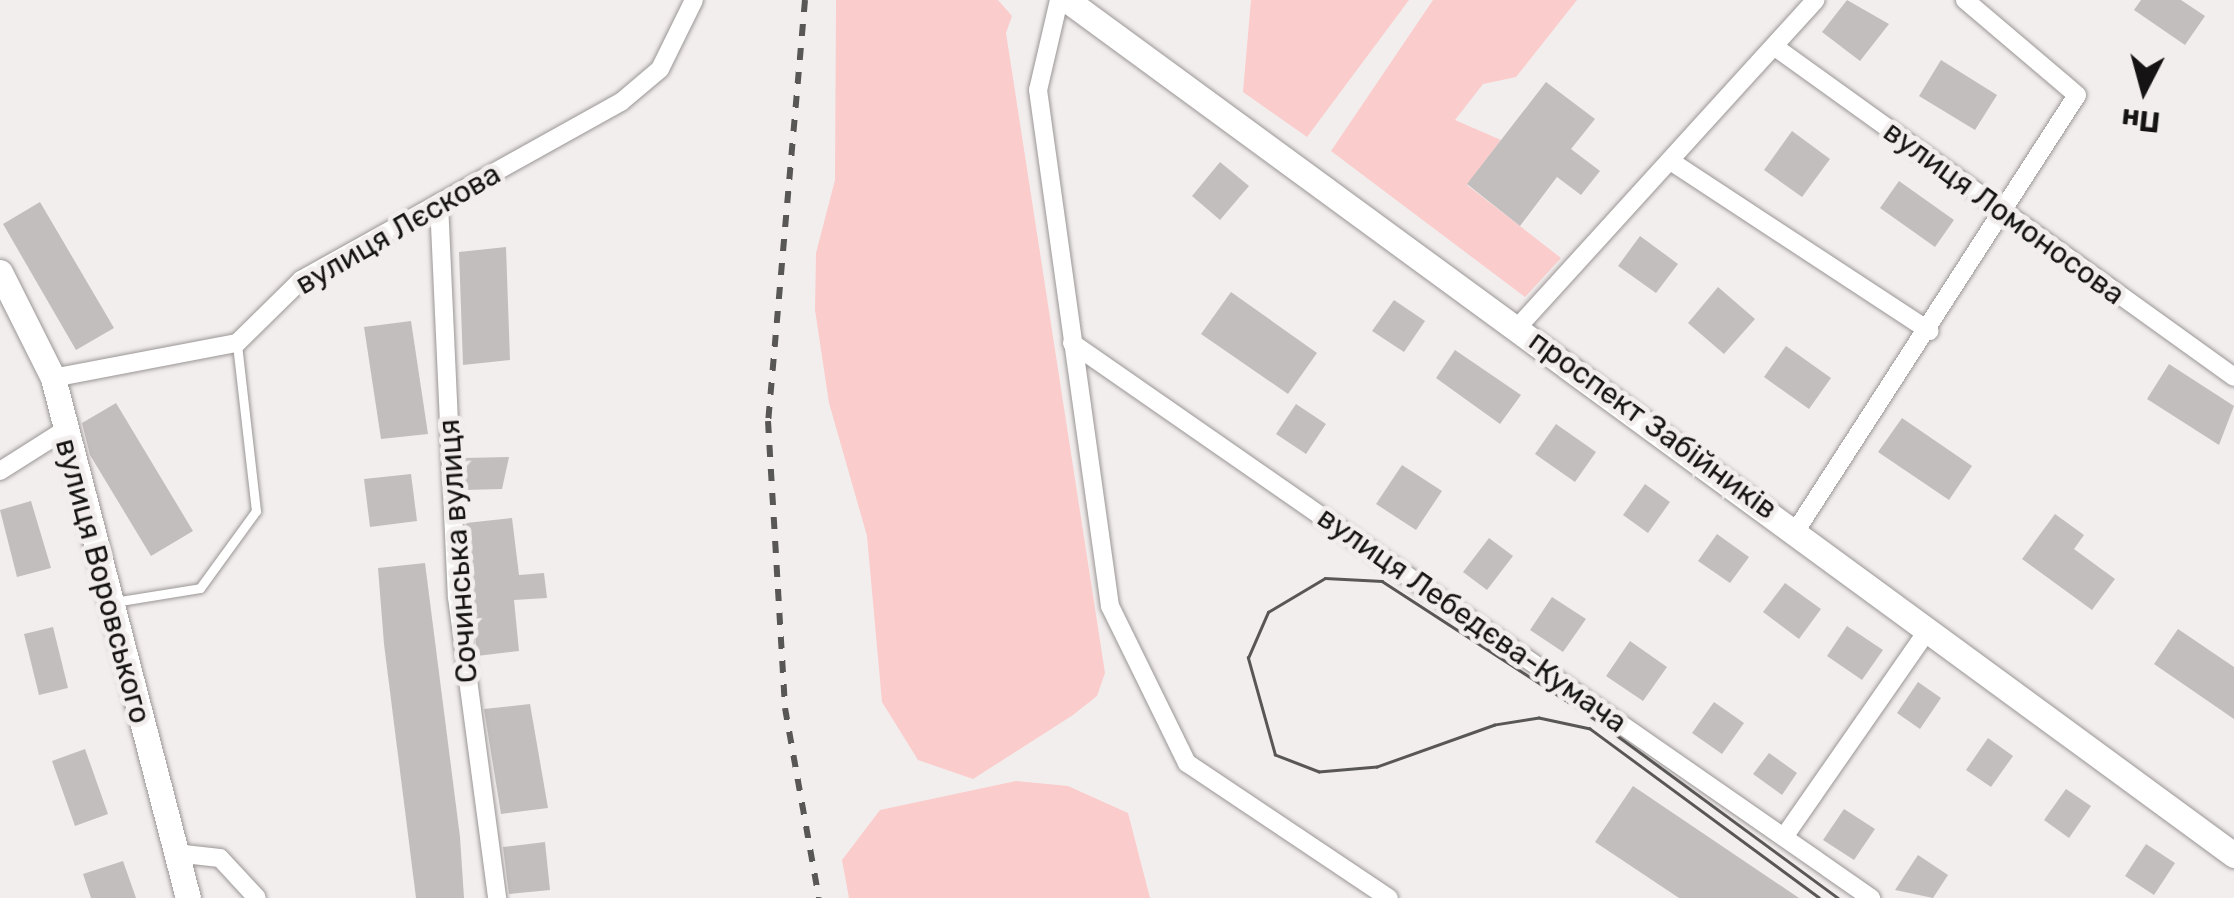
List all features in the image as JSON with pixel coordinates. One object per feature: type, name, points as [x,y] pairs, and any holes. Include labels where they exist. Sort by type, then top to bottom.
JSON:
[{"type":"main road","name":"проспект Забійників","points":[[1067,0],[1797,529],[2234,855]]},
{"type":"main road","name":"вулиця Воровського","points":[[0,272],[53,378],[106,604],[188,898]]},
{"type":"street","name":"вулиця Лєскова","points":[[236,343],[301,280],[621,102],[660,69],[694,0]]},
{"type":"street","points":[[1059,0],[1038,90],[1110,606],[1187,763],[1389,898]]},
{"type":"street","points":[[1518,327],[1816,0]]},
{"type":"street","points":[[1797,529],[2007,215],[2077,95],[1965,0]]},
{"type":"street","name":"вулиця Ломоносова","points":[[1775,47],[2234,378]]},
{"type":"street","points":[[1672,162],[1929,331]]},
{"type":"street","name":"Сочинська вулиця","points":[[439,203],[458,597],[498,898]]},
{"type":"street","points":[[53,378],[236,343]]},
{"type":"street","name":"вулиця Лебедєва-Кумача","points":[[1072,343],[1871,898]]},
{"type":"street","points":[[0,472],[63,431]]},
{"type":"street","points":[[1784,837],[1928,628]]},
{"type":"street","points":[[175,853],[220,858],[258,898]]},
{"type":"lane","points":[[106,604],[200,588],[256,511],[236,343]]},
{"type":"shaded area","points":[[836,0],[998,0],[1012,16],[1006,33],[1105,673],[1097,696],[973,779],[918,760],[882,702],[867,536],[829,403],[815,310],[816,253],[835,180]]},
{"type":"shaded area","points":[[1251,0],[1409,0],[1307,137],[1243,92]]},
{"type":"shaded area","points":[[1433,0],[1577,0],[1516,77],[1483,84],[1455,120],[1501,140],[1467,185],[1561,258],[1525,297],[1331,151]]},
{"type":"shaded area","points":[[1016,781],[1068,786],[1128,813],[1150,898],[849,898],[842,860],[880,810]]},
{"type":"building","points":[[1847,0],[1889,24],[1860,61],[1822,32]]},
{"type":"building","points":[[2141,0],[2181,0],[2205,16],[2185,45],[2134,10]]},
{"type":"building","points":[[1941,60],[1997,95],[1975,130],[1919,96]]},
{"type":"building","points":[[1546,82],[1595,119],[1571,149],[1600,171],[1581,195],[1557,177],[1520,226],[1467,184]]},
{"type":"building","points":[[1792,131],[1830,159],[1802,197],[1764,170]]},
{"type":"building","points":[[1220,162],[1249,186],[1220,220],[1192,196]]},
{"type":"building","points":[[1899,181],[1954,220],[1935,247],[1880,208]]},
{"type":"building","points":[[40,202],[114,328],[76,350],[3,224]]},
{"type":"building","points":[[1640,236],[1678,264],[1656,293],[1618,266]]},
{"type":"building","points":[[506,247],[510,360],[463,365],[459,252]]},
{"type":"building","points":[[1718,287],[1755,319],[1724,354],[1688,323]]},
{"type":"building","points":[[1231,292],[1317,353],[1288,394],[1201,334]]},
{"type":"building","points":[[1394,300],[1425,321],[1404,352],[1372,331]]},
{"type":"building","points":[[411,321],[428,434],[381,439],[364,327]]},
{"type":"building","points":[[1786,346],[1831,378],[1809,409],[1764,377]]},
{"type":"building","points":[[1455,350],[1521,395],[1500,424],[1436,378]]},
{"type":"building","points":[[2169,364],[2234,406],[2219,445],[2147,399]]},
{"type":"building","points":[[116,403],[193,531],[151,556],[90,455],[82,423]]},
{"type":"building","points":[[1296,404],[1326,424],[1306,454],[1276,434]]},
{"type":"building","points":[[1902,418],[1972,466],[1949,500],[1878,452]]},
{"type":"building","points":[[1556,424],[1596,452],[1575,482],[1535,454]]},
{"type":"building","points":[[509,457],[502,489],[465,490],[464,458]]},
{"type":"building","points":[[1402,465],[1442,491],[1416,530],[1376,504]]},
{"type":"building","points":[[411,474],[417,521],[370,527],[364,479]]},
{"type":"building","points":[[1645,484],[1670,502],[1648,533],[1623,515]]},
{"type":"building","points":[[31,501],[51,568],[17,577],[0,510]]},
{"type":"building","points":[[2055,514],[2084,535],[2074,549],[2115,579],[2092,610],[2022,559]]},
{"type":"building","points":[[512,518],[519,575],[544,573],[547,598],[514,600],[519,651],[477,656],[466,523]]},
{"type":"building","points":[[1717,534],[1749,557],[1730,583],[1698,561]]},
{"type":"building","points":[[1489,538],[1513,556],[1487,590],[1463,572]]},
{"type":"building","points":[[425,563],[460,837],[464,898],[416,898],[384,644],[378,568]]},
{"type":"building","points":[[1785,583],[1821,609],[1799,639],[1763,612]]},
{"type":"building","points":[[1552,597],[1586,619],[1563,652],[1530,630]]},
{"type":"building","points":[[1847,626],[1883,650],[1862,680],[1827,656]]},
{"type":"building","points":[[53,627],[68,688],[39,695],[24,634]]},
{"type":"building","points":[[2178,629],[2234,667],[2234,719],[2154,664]]},
{"type":"building","points":[[1630,641],[1667,667],[1643,701],[1606,676]]},
{"type":"building","points":[[1918,682],[1941,698],[1920,729],[1897,713]]},
{"type":"building","points":[[1714,702],[1744,723],[1722,754],[1692,733]]},
{"type":"building","points":[[530,704],[548,808],[501,814],[484,709]]},
{"type":"building","points":[[1988,738],[2013,756],[1991,787],[1966,770]]},
{"type":"building","points":[[85,749],[108,814],[75,826],[52,761]]},
{"type":"building","points":[[1769,753],[1797,773],[1782,795],[1753,774]]},
{"type":"building","points":[[1633,786],[1799,898],[1679,898],[1595,842]]},
{"type":"building","points":[[2066,789],[2091,806],[2069,838],[2044,820]]},
{"type":"building","points":[[1844,809],[1875,829],[1854,860],[1823,840]]},
{"type":"building","points":[[545,842],[550,890],[509,894],[503,847]]},
{"type":"building","points":[[2146,844],[2175,863],[2154,895],[2125,876]]},
{"type":"building","points":[[1918,855],[1948,875],[1933,898],[1895,890]]},
{"type":"building","points":[[123,861],[136,898],[91,898],[83,874]]},
{"type":"tram line","points":[[1819,898],[1590,729],[1539,718],[1495,725],[1377,767],[1319,772],[1275,755],[1248,658],[1268,612],[1325,578],[1382,581],[1596,720],[1838,898]]},
{"type":"railway","points":[[805,0],[768,421],[785,708],[819,898]]}]
